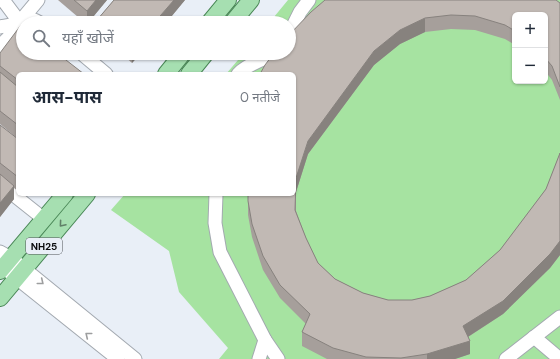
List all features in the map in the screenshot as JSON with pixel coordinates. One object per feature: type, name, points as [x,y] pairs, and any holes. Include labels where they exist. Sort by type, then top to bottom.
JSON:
[{"type":"main road","points":[[215,16],[228,0]]},
{"type":"main road","points":[[236,16],[244,3]]},
{"type":"main road","points":[[168,72],[177,60]]},
{"type":"main road","points":[[191,72],[200,60]]},
{"type":"main road","name":"NH25","points":[[3,263],[63,196]]},
{"type":"main road","name":"NH25","points":[[0,298],[86,196]]},
{"type":"street","points":[[0,46],[9,37],[13,22],[3,0]]},
{"type":"street","points":[[20,16],[38,0]]},
{"type":"street","points":[[296,20],[309,0]]},
{"type":"street","points":[[89,60],[104,72]]},
{"type":"street","points":[[240,72],[243,68],[264,60]]},
{"type":"street","points":[[0,184],[44,218]]},
{"type":"street","points":[[216,196],[215,223],[220,252],[265,340],[278,359]]},
{"type":"street","points":[[3,263],[21,273],[135,359]]},
{"type":"street","points":[[21,273],[118,359]]},
{"type":"street","points":[[506,359],[560,317]]},
{"type":"street","points":[[534,337],[560,359]]},
{"type":"street","points":[[260,359],[265,340]]},
{"type":"green space","points":[[288,0],[560,0],[560,354],[556,359],[219,359],[228,348],[179,292],[169,251],[111,210],[123,196],[296,196],[296,72],[228,72],[238,60],[296,60],[296,16],[275,16]]},
{"type":"building","points":[[74,0],[96,0],[87,11]]},
{"type":"building","points":[[114,0],[174,0],[160,16],[100,16]]},
{"type":"building","points":[[325,0],[556,0],[560,3],[560,87],[552,66],[548,61],[548,12],[512,12],[512,29],[505,25],[475,16],[451,15],[425,18],[400,30],[374,51],[308,141],[296,178],[296,72],[261,72],[269,60],[296,60],[296,28]]},
{"type":"building","points":[[16,32],[16,60],[66,60],[81,72],[16,72],[16,78],[0,66],[0,53]]},
{"type":"building","points":[[0,72],[16,85],[16,123],[0,111]]},
{"type":"building","points":[[0,125],[16,137],[16,175],[0,163]]},
{"type":"building","points":[[560,153],[560,241],[550,254],[503,301],[463,326],[470,341],[427,354],[401,358],[366,357],[333,348],[302,332],[310,314],[280,285],[263,256],[252,224],[248,196],[295,196],[295,210],[306,238],[318,263],[335,279],[363,293],[388,300],[412,300],[430,296],[466,280],[500,250],[546,189]]},
{"type":"building","points":[[0,174],[14,186],[0,203]]}]
